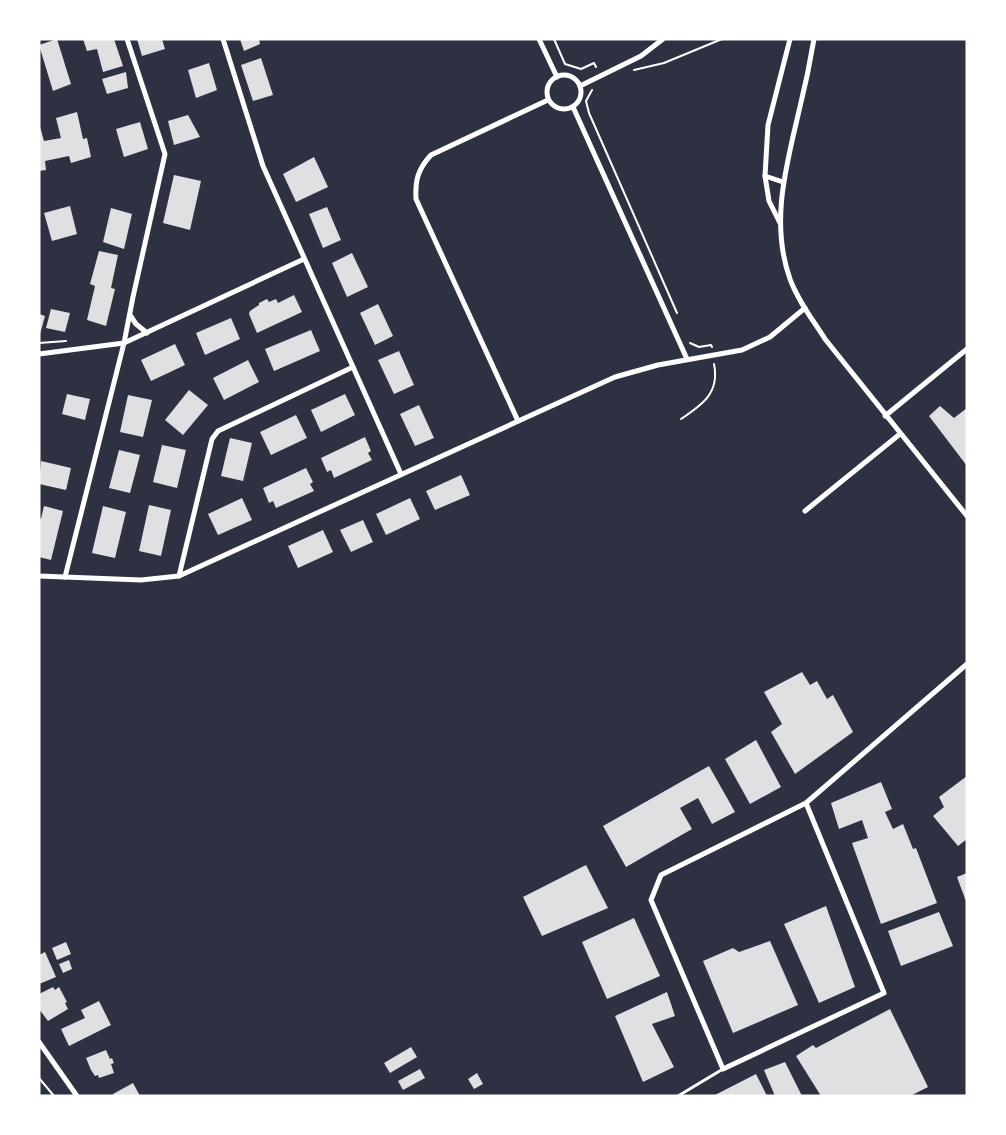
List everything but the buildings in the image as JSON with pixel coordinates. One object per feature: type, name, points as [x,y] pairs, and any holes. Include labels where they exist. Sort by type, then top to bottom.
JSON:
[{"type":"street","points":[[65,577],[124,343],[165,154],[127,39]]},
{"type":"street","points":[[223,39],[263,166],[401,474]]},
{"type":"street","points":[[539,39],[557,77]]},
{"type":"street","points":[[580,86],[641,56],[663,39]]},
{"type":"street","points":[[780,223],[769,201],[765,176],[768,125],[789,39]]},
{"type":"street","points":[[814,39],[783,182],[781,242],[790,280],[825,339],[967,516]]},
{"type":"street","points":[[567,75],[577,81],[580,86],[579,102],[573,107],[560,109],[548,100],[547,89],[557,77],[567,75]]},
{"type":"street","points":[[518,421],[416,199],[415,182],[422,165],[431,154],[548,100]]},
{"type":"street","points":[[573,107],[687,359]]},
{"type":"street","points":[[765,176],[783,182]]},
{"type":"street","points":[[39,354],[124,343],[304,259]]},
{"type":"street","points":[[39,576],[141,580],[179,576],[615,377],[643,368],[742,350],[770,337],[805,308]]},
{"type":"street","points":[[130,315],[136,324],[147,333]]},
{"type":"street","points":[[885,416],[967,349]]},
{"type":"street","points":[[179,576],[212,439],[219,431],[353,367]]},
{"type":"street","points":[[805,511],[900,434]]},
{"type":"street","points":[[806,803],[884,993],[723,1070],[651,900],[662,875],[806,803],[967,664]]},
{"type":"street","points":[[39,1042],[77,1096]]},
{"type":"lane","points":[[678,1096],[723,1070]]},
{"type":"path","points":[[554,39],[566,64],[581,69],[594,63],[601,75],[603,82],[591,92],[586,101],[589,113],[681,321]]},
{"type":"path","points":[[628,71],[664,63],[722,39]]},
{"type":"path","points":[[39,343],[69,340]]},
{"type":"path","points":[[681,419],[708,398],[716,371],[711,345],[699,347],[690,343]]},
{"type":"path","points":[[39,1078],[54,1096]]}]
